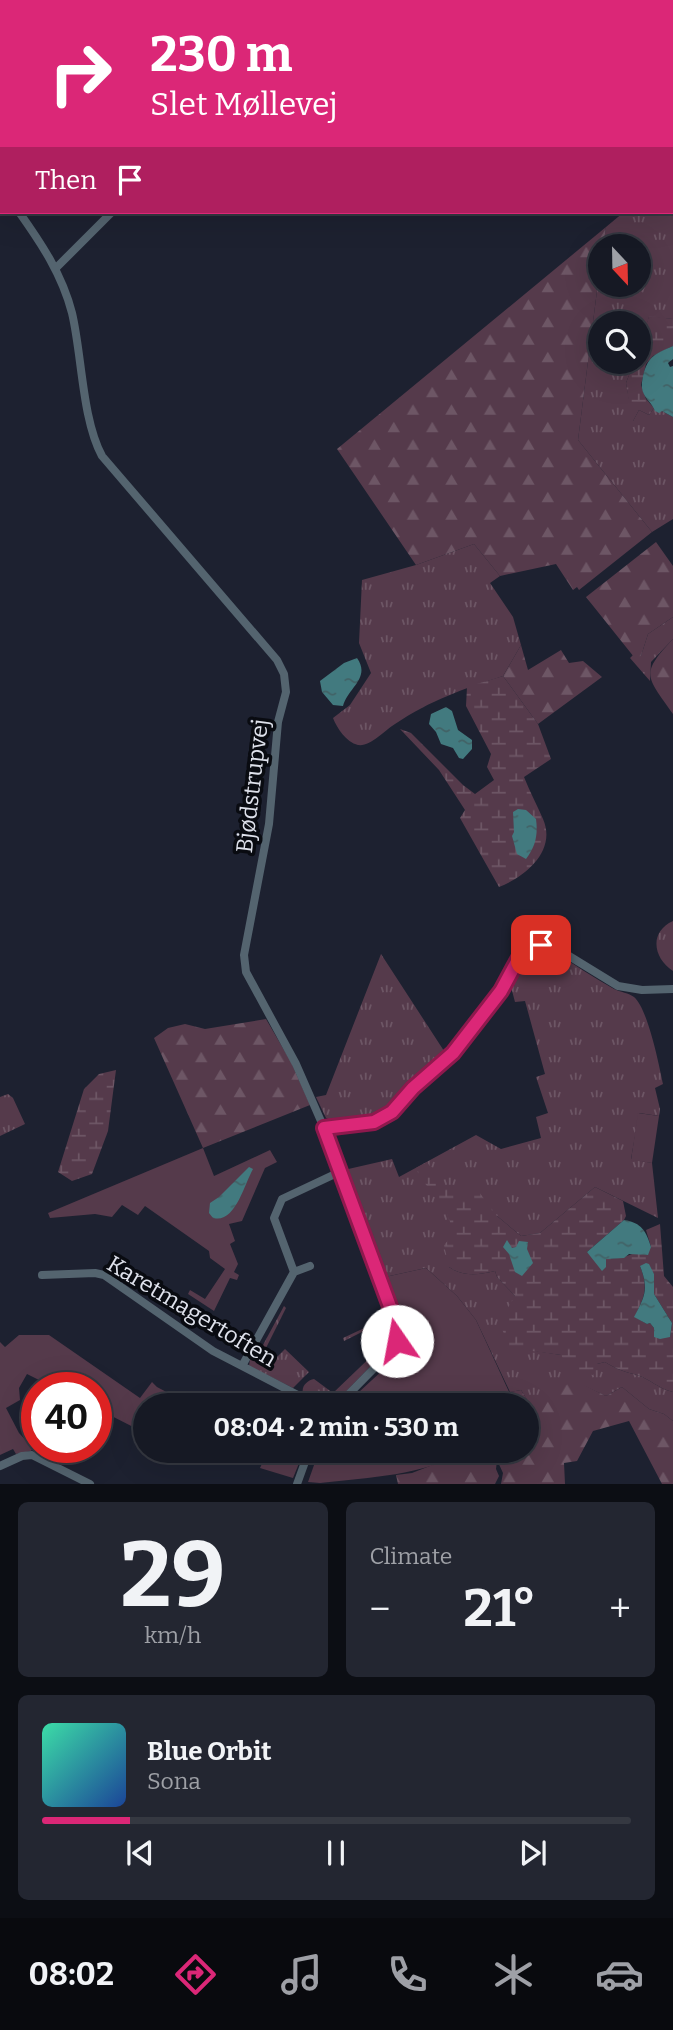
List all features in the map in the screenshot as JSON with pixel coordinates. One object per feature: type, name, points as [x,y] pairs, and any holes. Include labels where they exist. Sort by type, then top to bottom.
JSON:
[{"type":"street","name":"Bjødstrupvej","points":[[20,214],[56,268],[71,312],[93,431],[102,456],[277,660],[284,674],[286,692],[278,722],[269,824],[244,964],[252,985],[296,1063],[324,1128],[398,1331],[395,1347],[350,1393]]},
{"type":"street","points":[[56,268],[110,214]]},
{"type":"street","points":[[324,1128],[374,1122],[392,1112],[413,1088],[453,1053],[501,991],[520,956],[530,948],[541,945],[556,948],[608,980],[629,989],[673,989]]},
{"type":"street","points":[[294,1272],[274,1217],[282,1199],[333,1175]]},
{"type":"street","points":[[242,1366],[294,1272],[310,1266]]},
{"type":"street","name":"Karetmagertoften","points":[[42,1275],[104,1275],[178,1328],[294,1393]]},
{"type":"street","points":[[0,1466],[22,1456],[32,1455],[90,1484]]},
{"type":"street","points":[[297,1484],[305,1463]]},
{"type":"green space","points":[[622,214],[673,214],[673,319],[651,317],[651,311],[594,311],[596,298],[651,298],[651,234],[605,234],[606,227]]},
{"type":"green space","points":[[588,242],[588,298],[596,298],[594,311],[588,311],[588,361],[578,440],[652,532],[579,590],[577,587],[573,590],[556,564],[500,576],[474,544],[416,565],[337,449]]},
{"type":"green space","points":[[651,316],[673,319],[673,346],[651,358]]},
{"type":"green space","points":[[588,361],[588,374],[629,374],[626,383],[633,421],[639,410],[649,415],[654,408],[655,411],[662,411],[673,417],[673,519],[652,532],[578,440]]},
{"type":"green space","points":[[629,374],[644,374],[641,385],[646,399],[654,408],[649,415],[639,410],[632,423],[626,383]]},
{"type":"green space","points":[[656,542],[673,566],[673,617],[648,634],[641,656],[634,657],[586,597]]},
{"type":"green space","points":[[474,544],[500,576],[490,583],[513,617],[521,645],[503,676],[434,702],[363,745],[350,741],[333,718],[350,705],[371,673],[359,643],[362,580],[416,565]]},
{"type":"green space","points":[[673,617],[673,639],[651,662],[650,681],[630,658],[633,655],[641,656],[648,634]]},
{"type":"green space","points":[[673,639],[673,714],[650,676],[655,661]]},
{"type":"green space","points":[[521,645],[528,670],[561,650],[569,663],[583,661],[602,677],[538,724],[503,676]]},
{"type":"green space","points":[[503,676],[538,724],[551,759],[524,777],[546,831],[542,852],[528,870],[499,887],[460,818],[465,810],[439,770],[400,729],[411,733],[475,794],[494,780],[487,767],[491,754],[466,706],[467,687]]},
{"type":"green space","points":[[673,921],[673,971],[661,959],[656,945],[660,932]]},
{"type":"green space","points":[[544,949],[554,952],[614,989],[634,997],[639,1003],[652,1038],[663,1084],[655,1088],[659,1116],[639,1113],[631,1159],[652,1163],[658,1218],[595,1187],[540,1233],[521,1236],[497,1216],[449,1267],[471,1274],[495,1271],[497,1277],[515,1296],[510,1347],[597,1364],[605,1362],[642,1377],[673,1392],[673,1421],[664,1414],[649,1409],[622,1387],[606,1396],[578,1383],[558,1405],[539,1408],[539,1393],[523,1393],[521,1390],[510,1392],[476,1320],[457,1296],[426,1268],[385,1277],[344,1170],[392,1159],[399,1177],[476,1135],[501,1149],[541,1138],[536,1117],[548,1113],[536,1077],[545,1074],[525,1001],[515,1002],[510,983],[525,957]]},
{"type":"green space","points":[[381,954],[446,1054],[412,1083],[391,1107],[359,1121],[335,1122],[326,1118],[316,1097],[326,1095]]},
{"type":"green space","points":[[266,1019],[291,1062],[310,1105],[203,1148],[154,1038],[168,1028],[185,1024],[205,1029]]},
{"type":"green space","points":[[116,1070],[108,1131],[92,1174],[72,1181],[58,1172],[84,1089],[99,1074]]},
{"type":"green space","points":[[8,1094],[13,1098],[25,1124],[0,1136],[0,1097]]},
{"type":"green space","points":[[638,1113],[659,1116],[652,1163],[631,1160]]},
{"type":"green space","points":[[203,1148],[214,1176],[270,1150],[277,1162],[265,1168],[242,1221],[229,1224],[235,1241],[230,1244],[238,1264],[234,1272],[239,1275],[237,1280],[230,1278],[214,1311],[188,1294],[190,1290],[205,1299],[225,1269],[210,1258],[209,1251],[145,1206],[138,1215],[122,1205],[112,1217],[95,1214],[50,1218],[48,1213]]},
{"type":"green space","points":[[427,1162],[443,1185],[479,1192],[497,1216],[521,1236],[540,1233],[595,1187],[623,1201],[626,1216],[587,1252],[606,1258],[620,1258],[651,1247],[646,1230],[660,1224],[664,1276],[673,1287],[673,1392],[605,1362],[597,1364],[593,1375],[574,1370],[561,1355],[510,1348],[499,1322],[515,1296],[497,1277],[495,1271],[471,1274],[449,1267],[444,1245],[450,1236],[448,1216],[416,1168]],"holes":[[[640,1266],[654,1274],[654,1294],[672,1323],[670,1337],[654,1337],[654,1328],[650,1323],[635,1317],[644,1292]]]},
{"type":"green space","points":[[426,1268],[457,1296],[476,1320],[509,1393],[358,1393],[399,1355],[406,1336],[385,1277]]},
{"type":"green space","points":[[284,1306],[286,1308],[259,1362],[269,1365],[285,1349],[309,1372],[293,1388],[249,1366],[250,1359],[256,1358]]},
{"type":"green space","points":[[390,1316],[393,1335],[386,1350],[345,1393],[333,1393],[382,1346],[385,1337],[362,1332],[344,1341],[343,1338]]},
{"type":"green space","points":[[19,1335],[49,1335],[102,1372],[21,1372],[20,1400],[6,1408],[21,1435],[21,1453],[16,1454],[13,1449],[0,1455],[0,1342],[5,1347]]},
{"type":"green space","points":[[112,1379],[133,1393],[133,1427],[112,1416]]},
{"type":"green space","points":[[314,1379],[333,1393],[303,1393],[306,1384]]},
{"type":"green space","points":[[152,1382],[168,1393],[144,1393]]},
{"type":"green space","points":[[578,1382],[606,1396],[622,1387],[649,1409],[664,1414],[673,1421],[673,1484],[662,1484],[629,1421],[593,1431],[577,1461],[564,1463],[565,1484],[501,1484],[503,1473],[498,1463],[539,1463],[539,1402],[545,1396],[558,1405],[556,1394],[564,1385]]},
{"type":"green space","points":[[262,1463],[299,1463],[293,1478],[260,1468]]},
{"type":"green space","points":[[315,1463],[440,1463],[414,1471],[377,1477],[308,1482]]},
{"type":"green space","points":[[437,1463],[497,1463],[499,1476],[495,1484],[398,1484],[396,1475],[412,1473]]},
{"type":"water","points":[[673,346],[673,359],[668,363],[670,367],[673,366],[673,417],[662,411],[655,411],[644,395],[644,374],[651,374],[651,359]]},
{"type":"water","points":[[357,658],[361,671],[357,683],[343,706],[333,705],[322,692],[320,681],[344,663]]},
{"type":"water","points":[[446,707],[452,711],[458,730],[472,740],[472,749],[463,759],[459,758],[453,748],[441,744],[429,724],[431,714]]},
{"type":"water","points":[[518,809],[526,810],[536,819],[536,840],[526,859],[517,854],[512,836],[513,812]]},
{"type":"water","points":[[249,1167],[253,1169],[233,1209],[221,1218],[213,1218],[209,1213],[210,1203]]},
{"type":"water","points":[[624,1220],[635,1223],[645,1232],[651,1247],[648,1255],[629,1254],[624,1258],[606,1259],[606,1267],[602,1271],[587,1252]]},
{"type":"water","points":[[507,1240],[512,1248],[516,1247],[519,1241],[528,1242],[527,1249],[533,1263],[522,1276],[515,1272],[509,1254],[503,1247]]},
{"type":"water","points":[[646,1263],[654,1274],[654,1294],[672,1323],[670,1337],[654,1337],[654,1328],[650,1323],[634,1317],[644,1292],[640,1266]]},
{"type":"route","points":[[397,1341],[395,1320],[324,1128],[374,1122],[392,1112],[413,1088],[453,1053],[501,991],[520,956],[530,948],[541,945]]}]
